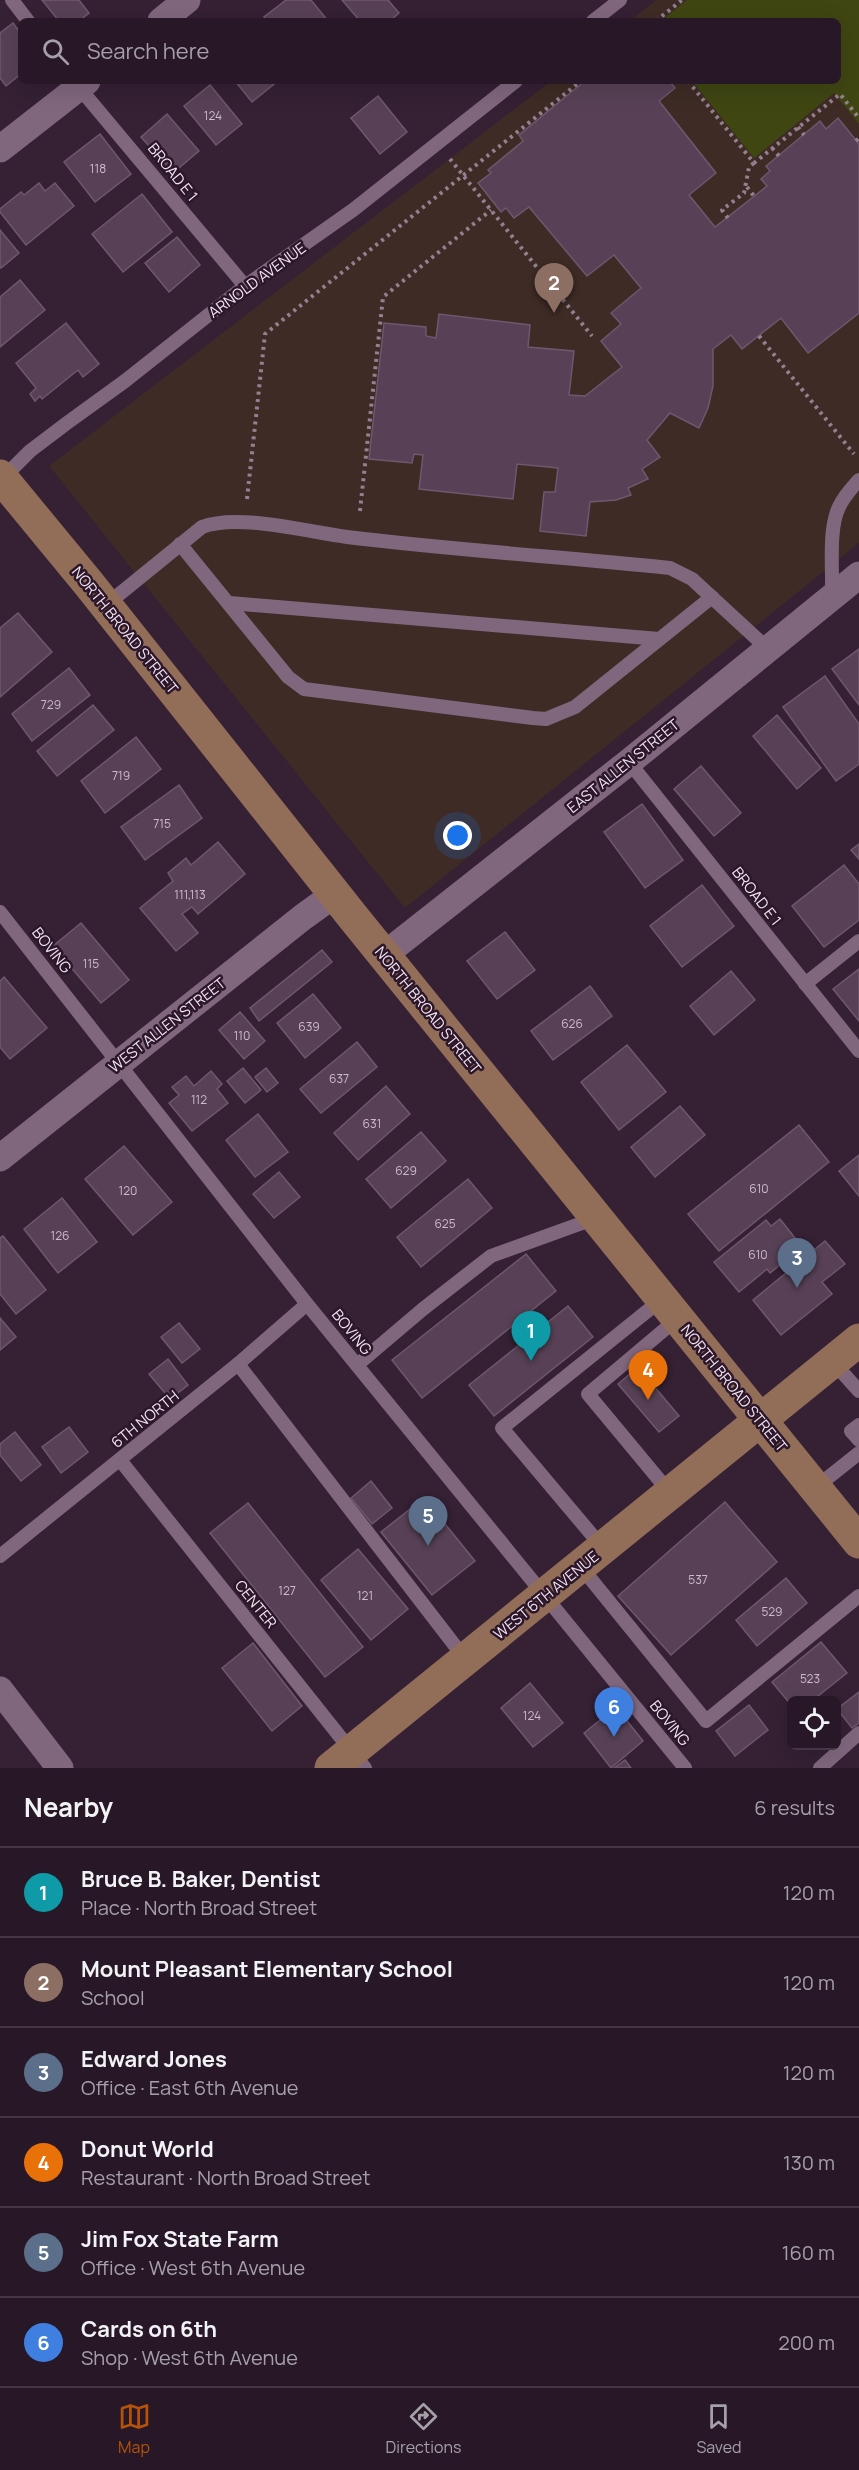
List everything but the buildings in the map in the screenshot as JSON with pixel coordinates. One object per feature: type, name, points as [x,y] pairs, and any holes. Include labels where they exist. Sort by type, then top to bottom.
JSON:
[{"type":"street","points":[[165,18],[187,0]]},
{"type":"street","points":[[0,149],[79,84]]},
{"type":"street","name":"NORTH BROAD STREET","points":[[1,479],[106,605],[335,894],[761,1422],[815,1488],[856,1531]]},
{"type":"street","name":"EAST ALLEN STREET","points":[[384,955],[629,762],[859,575]]},
{"type":"street","name":"WEST ALLEN STREET","points":[[0,1158],[335,894]]},
{"type":"street","name":"WEST 6TH AVENUE","points":[[350,1762],[466,1660],[859,1340]]},
{"type":"street","points":[[0,1690],[60,1768]]},
{"type":"lane","points":[[12,0],[26,18]]},
{"type":"lane","points":[[597,18],[620,0]]},
{"type":"lane","name":"BROAD E 1","points":[[81,84],[245,286]]},
{"type":"lane","name":"ARNOLD AVENUE","points":[[1,479],[30,451],[125,381],[245,286],[353,210],[512,84]]},
{"type":"lane","points":[[832,596],[833,544],[838,508],[859,480]]},
{"type":"lane","points":[[106,605],[180,544],[209,524],[243,522],[347,537],[670,568],[692,579],[768,649]]},
{"type":"lane","points":[[180,544],[288,677],[304,689],[533,718],[546,719],[575,707],[712,597]]},
{"type":"lane","points":[[230,603],[659,639]]},
{"type":"lane","name":"BROAD E 1","points":[[629,762],[859,1052]]},
{"type":"lane","name":"BOVING","points":[[0,912],[307,1304],[685,1768]]},
{"type":"lane","points":[[805,984],[859,941]]},
{"type":"lane","points":[[357,1365],[491,1256],[596,1218]]},
{"type":"lane","name":"6TH NORTH","points":[[0,1556],[238,1365],[307,1304]]},
{"type":"lane","points":[[670,1309],[588,1394],[671,1494]]},
{"type":"lane","points":[[670,1309],[502,1428],[706,1721],[859,1596]]},
{"type":"lane","points":[[832,1362],[859,1391]]},
{"type":"lane","points":[[238,1365],[466,1660]]},
{"type":"lane","points":[[859,1425],[851,1431],[859,1440]]},
{"type":"lane","points":[[815,1488],[859,1453]]},
{"type":"lane","name":"CENTER","points":[[120,1460],[350,1762]]},
{"type":"lane","points":[[820,1768],[859,1733]]},
{"type":"path","points":[[660,18],[682,0]]},
{"type":"path","points":[[247,499],[265,334],[577,84]]},
{"type":"path","points":[[690,84],[754,163]]},
{"type":"path","points":[[728,218],[722,210],[744,193],[749,167],[840,94],[859,118]]},
{"type":"path","points":[[798,128],[804,135]]},
{"type":"path","points":[[436,143],[592,336]]},
{"type":"path","points":[[772,148],[779,156]]},
{"type":"path","points":[[747,186],[754,196]]},
{"type":"path","points":[[360,511],[383,297],[491,210]]},
{"type":"path","points":[[759,336],[854,454]]},
{"type":"shaded area","points":[[656,0],[859,0],[859,543],[405,908],[49,466],[547,84],[841,84],[841,18],[634,18]]},
{"type":"green space","points":[[687,0],[859,0],[859,124],[834,93],[754,158],[694,84],[841,84],[841,18],[665,18]]},
{"type":"place","name":"Mount Pleasant Elementary School","points":[[554,313]]},
{"type":"place","name":"Edward Jones","points":[[797,1288]]},
{"type":"place","name":"Bruce B. Baker, Dentist","points":[[531,1361]]},
{"type":"place","name":"Donut World","points":[[648,1400]]},
{"type":"place","name":"Jim Fox State Farm","points":[[428,1546]]},
{"type":"place","name":"Cards on 6th","points":[[614,1737]]}]
